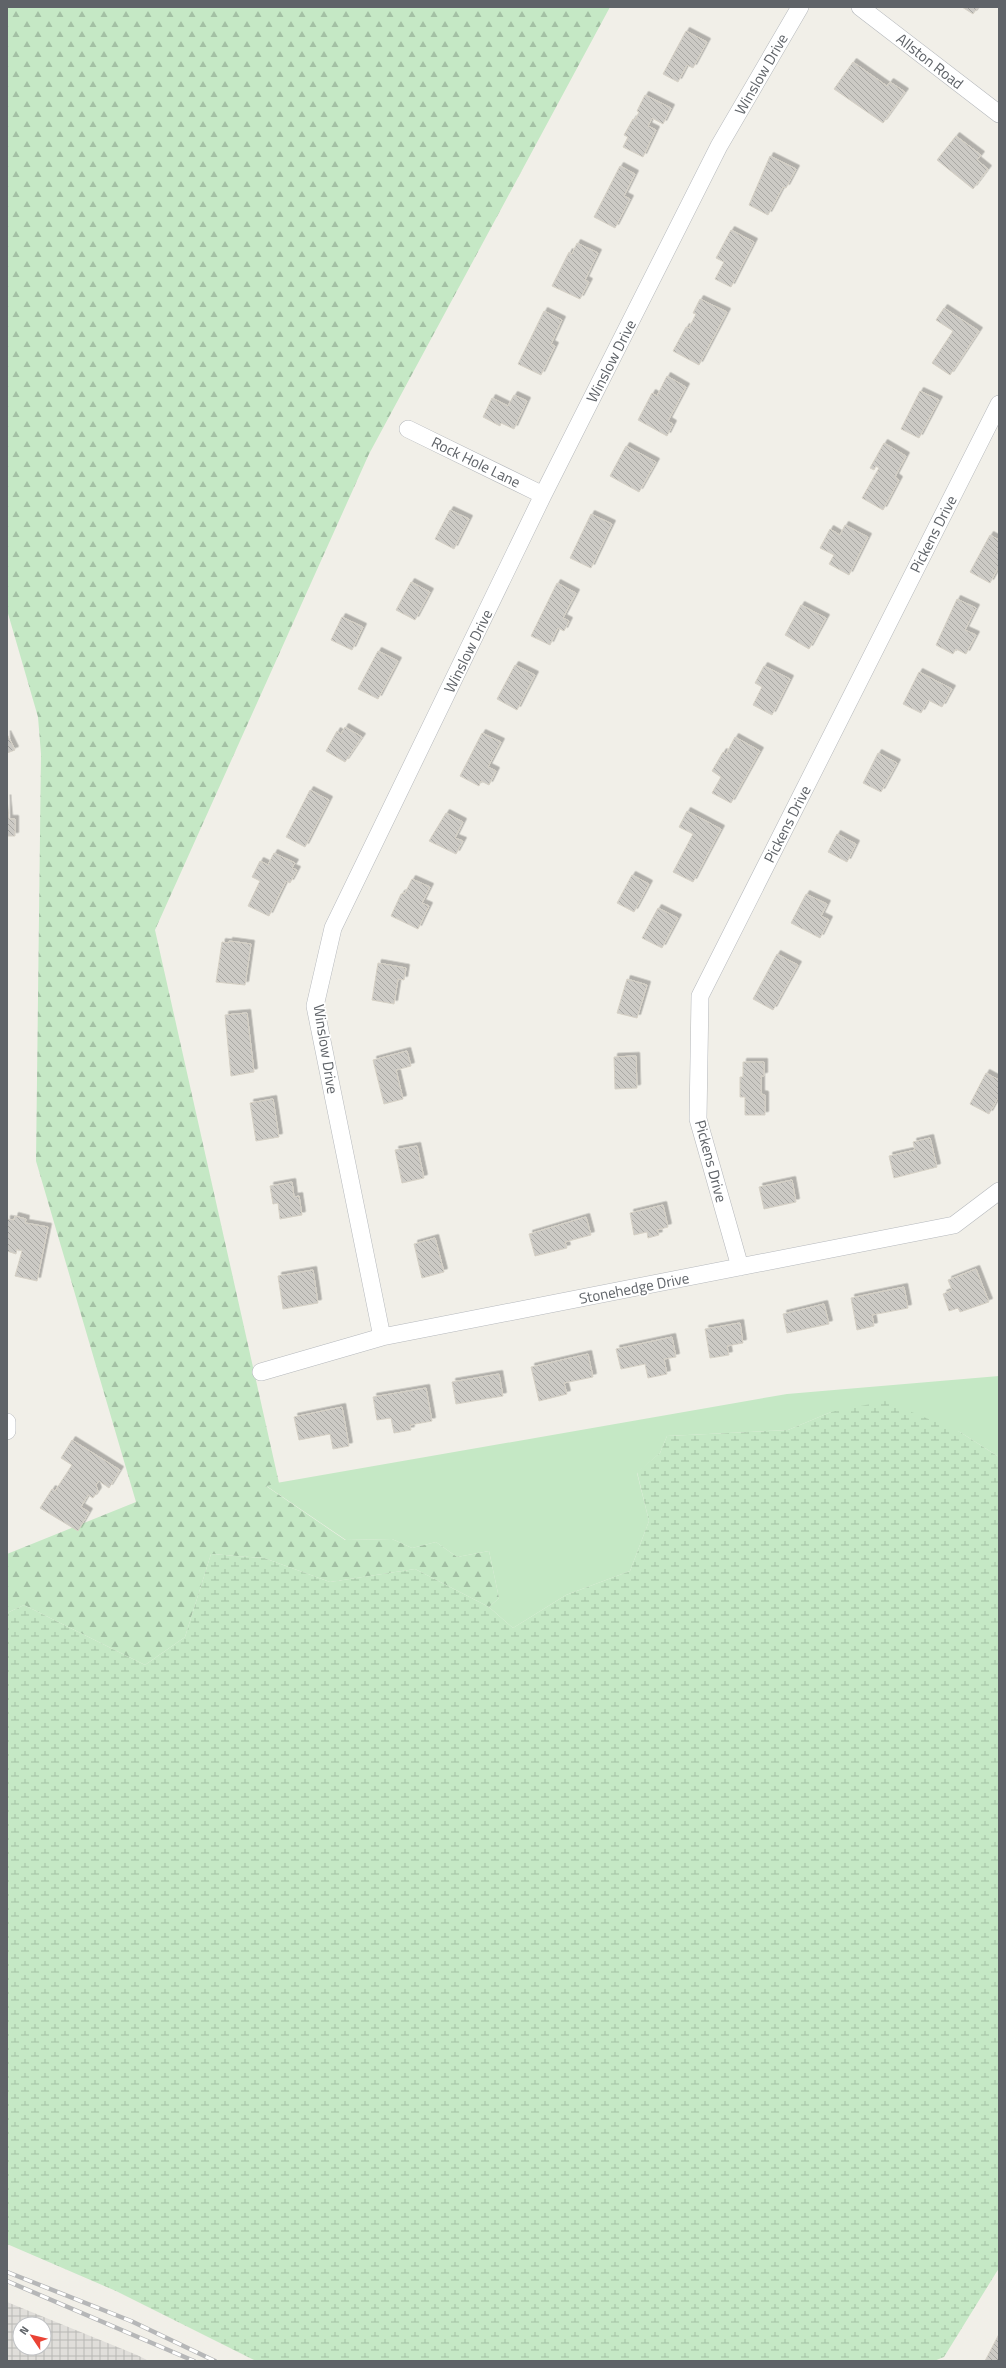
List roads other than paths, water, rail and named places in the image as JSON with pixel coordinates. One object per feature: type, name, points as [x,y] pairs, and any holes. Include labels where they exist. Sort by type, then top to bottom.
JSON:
[{"type":"street","name":"Winslow Drive","points":[[382,1337],[316,1006],[333,928],[544,495],[719,146],[800,7]]},
{"type":"street","name":"Allston Road","points":[[860,7],[999,114]]},
{"type":"street","name":"Pickens Drive","points":[[740,1268],[698,1119],[700,996],[999,404]]},
{"type":"street","name":"Rock Hole Lane","points":[[408,429],[544,495]]},
{"type":"street","name":"Stonehedge Drive","points":[[261,1372],[382,1337],[954,1225],[999,1191]]},
{"type":"street","points":[[7,1422],[7,1431]]},
{"type":"railway","points":[[7,2272],[131,2321],[215,2361]]},
{"type":"railway","points":[[7,2281],[194,2361]]}]
